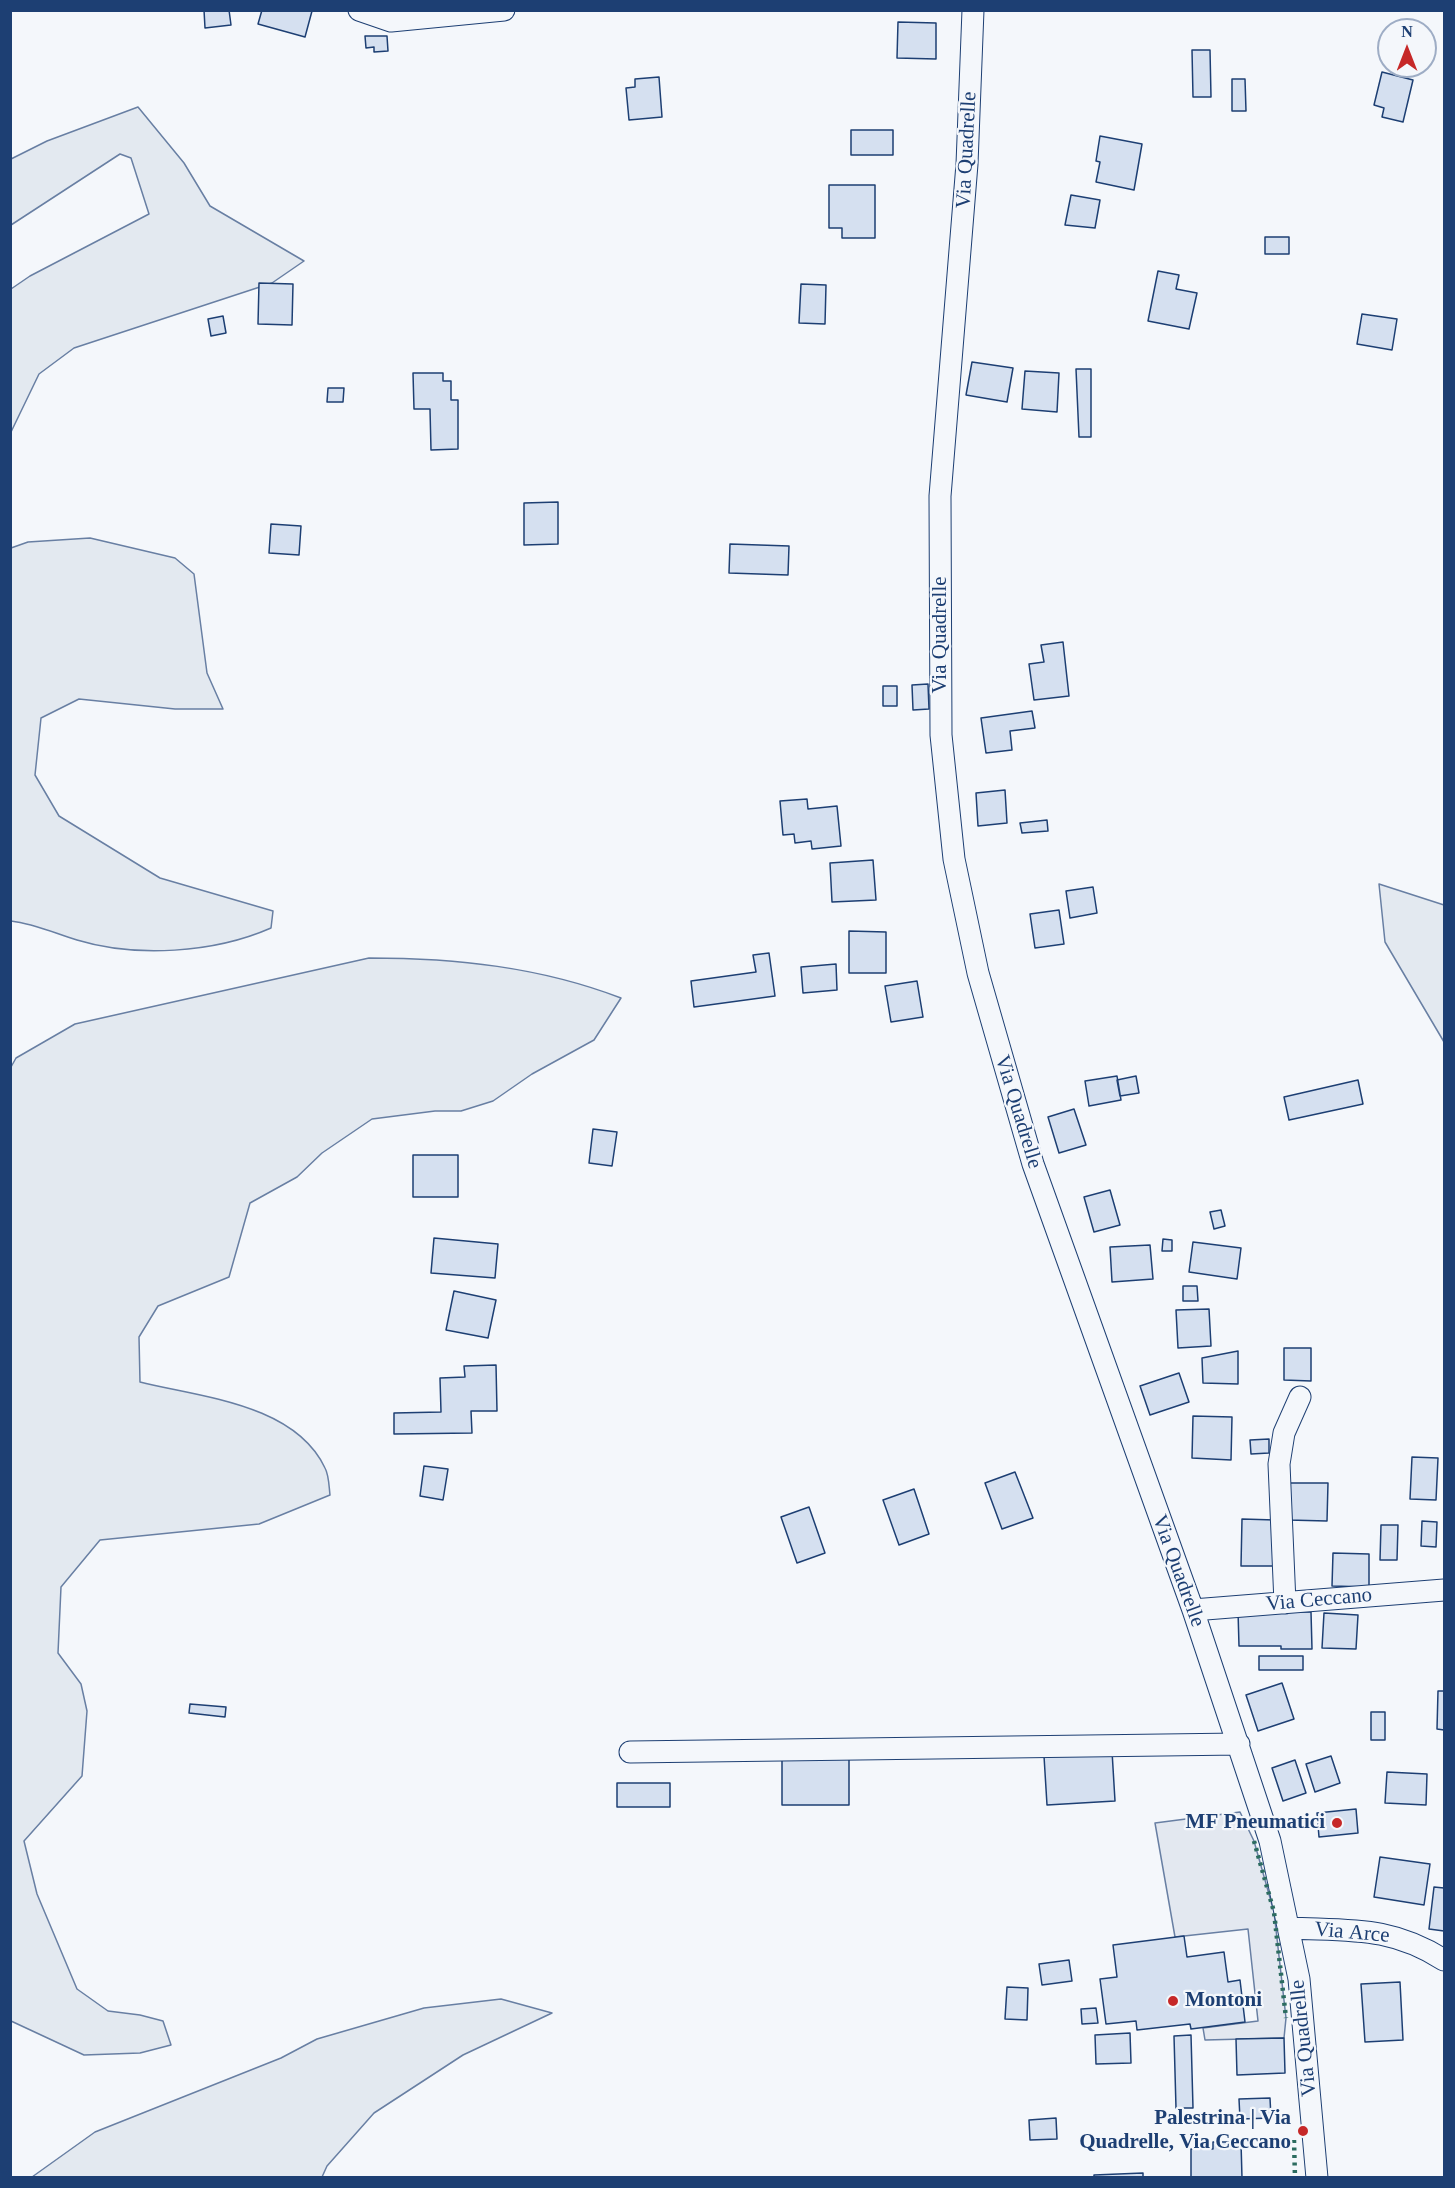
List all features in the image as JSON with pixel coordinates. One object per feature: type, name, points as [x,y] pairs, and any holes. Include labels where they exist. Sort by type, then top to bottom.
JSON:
[{"type":"street","points":[[359,10],[385,20],[403,21],[504,10]]},
{"type":"street","name":"Via Quadrelle","points":[[973,10],[967,164],[940,496],[941,735],[958,883],[978,973],[1030,1154],[1193,1610],[1270,1840],[1290,1928],[1302,1999],[1317,2178]]},
{"type":"street","points":[[1285,1603],[1279,1464],[1284,1433],[1300,1397]]},
{"type":"street","name":"Via Ceccano","points":[[1193,1610],[1444,1590]]},
{"type":"street","points":[[630,1752],[1239,1744]]},
{"type":"street","name":"Via Arce","points":[[1290,1928],[1395,1936],[1416,1943],[1444,1960]]},
{"type":"shaded area","points":[[138,107],[184,163],[210,206],[304,261],[272,283],[74,348],[39,374],[11,432],[11,289],[30,276],[149,214],[131,158],[120,154],[11,225],[11,159],[47,141]]},
{"type":"shaded area","points":[[90,538],[175,558],[194,574],[207,673],[223,709],[175,709],[79,699],[41,718],[35,775],[59,816],[160,878],[273,911],[271,928],[225,943],[200,948],[149,951],[100,946],[36,926],[11,921],[11,548],[28,542]]},
{"type":"shaded area","points":[[1379,884],[1444,905],[1444,1042],[1385,942]]},
{"type":"shaded area","points":[[369,958],[466,962],[497,966],[560,979],[621,998],[594,1040],[532,1074],[493,1101],[461,1111],[435,1111],[372,1119],[322,1153],[297,1177],[250,1203],[229,1277],[158,1306],[139,1337],[140,1382],[244,1407],[292,1430],[311,1447],[325,1468],[330,1495],[259,1524],[100,1540],[61,1587],[58,1653],[81,1684],[87,1711],[82,1776],[24,1841],[37,1894],[77,1989],[108,2011],[163,2021],[171,2045],[140,2053],[84,2055],[11,2021],[11,1067],[16,1058],[75,1024]]},
{"type":"shaded area","points":[[1240,1812],[1254,1841],[1274,1912],[1286,2018],[1284,2038],[1205,2040],[1203,2028],[1258,2021],[1248,1929],[1175,1937],[1155,1823]]},
{"type":"shaded area","points":[[501,1999],[552,2013],[463,2055],[374,2113],[327,2166],[322,2177],[32,2177],[95,2132],[281,2058],[317,2039],[424,2008]]},
{"type":"building","points":[[204,10],[229,10],[231,25],[205,28]]},
{"type":"building","points":[[262,10],[312,11],[305,37],[258,24]]},
{"type":"building","points":[[898,22],[936,23],[936,59],[897,58]]},
{"type":"building","points":[[365,36],[387,36],[388,51],[374,52],[374,47],[366,48]]},
{"type":"building","points":[[1192,50],[1210,50],[1211,97],[1193,97]]},
{"type":"building","points":[[659,77],[662,117],[629,120],[626,88],[635,87],[635,79]]},
{"type":"building","points":[[1381,78],[1413,80],[1403,122],[1382,117],[1384,108],[1374,105]]},
{"type":"building","points":[[1232,79],[1245,79],[1246,111],[1232,111]]},
{"type":"building","points":[[851,130],[893,130],[893,155],[851,155]]},
{"type":"building","points":[[1100,136],[1142,144],[1134,190],[1096,182],[1100,162],[1096,161]]},
{"type":"building","points":[[829,185],[875,185],[875,238],[842,238],[842,228],[829,228]]},
{"type":"building","points":[[1071,195],[1100,200],[1095,228],[1065,225]]},
{"type":"building","points":[[1265,237],[1289,237],[1289,254],[1265,254]]},
{"type":"building","points":[[1158,271],[1179,275],[1176,289],[1197,293],[1189,329],[1148,321]]},
{"type":"building","points":[[259,283],[293,284],[292,325],[258,324]]},
{"type":"building","points":[[801,284],[826,285],[825,324],[799,323]]},
{"type":"building","points":[[1362,314],[1397,319],[1392,350],[1357,344]]},
{"type":"building","points":[[223,316],[226,333],[211,336],[208,319]]},
{"type":"building","points":[[972,362],[1013,368],[1007,402],[966,395]]},
{"type":"building","points":[[1076,369],[1091,369],[1091,437],[1079,437]]},
{"type":"building","points":[[1025,371],[1059,373],[1057,412],[1022,409]]},
{"type":"building","points":[[413,373],[443,373],[443,381],[451,381],[451,400],[458,400],[458,449],[431,450],[430,409],[414,409]]},
{"type":"building","points":[[328,388],[344,388],[343,402],[327,402]]},
{"type":"building","points":[[558,502],[558,544],[524,545],[524,503]]},
{"type":"building","points":[[271,524],[301,526],[299,555],[269,553]]},
{"type":"building","points":[[730,544],[789,546],[788,575],[729,573]]},
{"type":"building","points":[[1063,642],[1069,696],[1034,700],[1029,664],[1044,662],[1041,645]]},
{"type":"building","points":[[928,684],[929,709],[913,710],[912,685]]},
{"type":"building","points":[[883,686],[897,686],[897,706],[883,706]]},
{"type":"building","points":[[1032,711],[1035,728],[1010,731],[1012,750],[986,753],[981,718]]},
{"type":"building","points":[[1005,790],[1007,823],[978,826],[976,793]]},
{"type":"building","points":[[807,799],[808,809],[837,806],[841,846],[812,849],[811,841],[795,843],[794,834],[783,835],[780,801]]},
{"type":"building","points":[[1047,820],[1048,831],[1022,833],[1020,823]]},
{"type":"building","points":[[873,860],[876,900],[832,902],[830,863]]},
{"type":"building","points":[[1093,887],[1097,913],[1070,918],[1066,891]]},
{"type":"building","points":[[1059,910],[1064,944],[1035,948],[1030,914]]},
{"type":"building","points":[[849,931],[886,932],[886,973],[849,973]]},
{"type":"building","points":[[769,953],[775,996],[694,1007],[691,981],[756,972],[753,955]]},
{"type":"building","points":[[836,964],[837,990],[803,993],[801,967]]},
{"type":"building","points":[[917,981],[923,1017],[891,1022],[885,986]]},
{"type":"building","points":[[1117,1076],[1121,1100],[1089,1106],[1085,1081]]},
{"type":"building","points":[[1136,1076],[1139,1093],[1120,1096],[1117,1080]]},
{"type":"building","points":[[1358,1080],[1363,1104],[1289,1120],[1284,1097]]},
{"type":"building","points":[[1074,1109],[1086,1145],[1059,1153],[1048,1117]]},
{"type":"building","points":[[593,1129],[617,1132],[612,1166],[589,1163]]},
{"type":"building","points":[[413,1155],[458,1155],[458,1197],[413,1197]]},
{"type":"building","points":[[1110,1190],[1120,1225],[1094,1232],[1084,1197]]},
{"type":"building","points":[[1221,1210],[1225,1226],[1214,1229],[1210,1212]]},
{"type":"building","points":[[434,1238],[498,1244],[495,1278],[431,1273]]},
{"type":"building","points":[[1163,1239],[1172,1240],[1172,1251],[1162,1251]]},
{"type":"building","points":[[1193,1242],[1241,1248],[1237,1279],[1189,1272]]},
{"type":"building","points":[[1150,1245],[1153,1279],[1112,1282],[1110,1247]]},
{"type":"building","points":[[1183,1286],[1197,1286],[1198,1301],[1183,1301]]},
{"type":"building","points":[[454,1291],[496,1300],[488,1338],[446,1330]]},
{"type":"building","points":[[1209,1309],[1211,1346],[1178,1348],[1176,1310]]},
{"type":"building","points":[[1284,1348],[1311,1348],[1311,1381],[1284,1380]]},
{"type":"building","points":[[1238,1351],[1238,1384],[1203,1383],[1202,1358]]},
{"type":"building","points":[[496,1365],[497,1411],[471,1411],[472,1433],[394,1434],[394,1413],[441,1412],[440,1378],[465,1377],[464,1366]]},
{"type":"building","points":[[1179,1373],[1189,1402],[1150,1415],[1140,1386]]},
{"type":"building","points":[[1193,1416],[1232,1417],[1231,1460],[1192,1458]]},
{"type":"building","points":[[1269,1439],[1269,1453],[1251,1454],[1250,1440]]},
{"type":"building","points":[[1412,1457],[1438,1458],[1436,1500],[1410,1499]]},
{"type":"building","points":[[424,1466],[448,1469],[443,1500],[420,1496]]},
{"type":"building","points":[[1015,1472],[1033,1518],[1002,1529],[985,1483]]},
{"type":"building","points":[[1289,1483],[1328,1483],[1327,1521],[1288,1520]]},
{"type":"building","points":[[914,1489],[929,1534],[899,1545],[883,1500]]},
{"type":"building","points":[[809,1507],[825,1553],[797,1563],[781,1517]]},
{"type":"building","points":[[1242,1519],[1275,1520],[1275,1566],[1241,1566]]},
{"type":"building","points":[[1422,1521],[1437,1522],[1436,1547],[1421,1546]]},
{"type":"building","points":[[1381,1525],[1398,1525],[1397,1560],[1380,1560]]},
{"type":"building","points":[[1333,1553],[1369,1554],[1369,1587],[1332,1586]]},
{"type":"building","points":[[1238,1611],[1311,1612],[1312,1649],[1239,1646]]},
{"type":"building","points":[[1324,1613],[1358,1615],[1356,1649],[1322,1648]]},
{"type":"building","points":[[1259,1656],[1303,1656],[1303,1670],[1259,1670]]},
{"type":"building","points":[[1282,1683],[1294,1719],[1258,1731],[1246,1695]]},
{"type":"building","points":[[1438,1691],[1444,1691],[1444,1730],[1437,1729]]},
{"type":"building","points":[[190,1704],[226,1707],[225,1717],[189,1713]]},
{"type":"building","points":[[1371,1712],[1385,1712],[1385,1740],[1371,1740]]},
{"type":"building","points":[[1112,1751],[1115,1801],[1047,1805],[1044,1756]]},
{"type":"building","points":[[1331,1756],[1340,1783],[1315,1792],[1306,1764]]},
{"type":"building","points":[[782,1758],[849,1758],[849,1805],[782,1805]]},
{"type":"building","points":[[1295,1760],[1306,1793],[1283,1801],[1272,1768]]},
{"type":"building","points":[[1387,1772],[1427,1774],[1426,1805],[1385,1803]]},
{"type":"building","points":[[617,1783],[670,1783],[670,1807],[617,1807]]},
{"type":"building","name":"MF Pneumatici","points":[[1356,1809],[1358,1833],[1319,1837],[1317,1813]]},
{"type":"building","points":[[1380,1857],[1430,1864],[1424,1905],[1374,1897]]},
{"type":"building","points":[[1434,1887],[1444,1888],[1444,1931],[1429,1929]]},
{"type":"building","name":"Montoni","points":[[1184,1936],[1187,1957],[1224,1952],[1228,1982],[1240,1980],[1245,2022],[1191,2029],[1190,2024],[1137,2030],[1136,2021],[1106,2024],[1100,1979],[1117,1977],[1113,1945]]},
{"type":"building","points":[[1069,1960],[1072,1981],[1042,1985],[1039,1964]]},
{"type":"building","points":[[1400,1982],[1403,2040],[1365,2042],[1361,1984]]},
{"type":"building","points":[[1007,1987],[1028,1988],[1027,2020],[1005,2019]]},
{"type":"building","points":[[1096,2008],[1098,2023],[1082,2024],[1081,2009]]},
{"type":"building","points":[[1130,2033],[1131,2063],[1096,2064],[1095,2035]]},
{"type":"building","points":[[1191,2035],[1193,2108],[1176,2108],[1174,2036]]},
{"type":"building","points":[[1284,2038],[1285,2073],[1237,2075],[1236,2039]]},
{"type":"building","points":[[1270,2098],[1271,2118],[1240,2119],[1239,2099]]},
{"type":"building","points":[[1056,2118],[1057,2139],[1030,2140],[1029,2120]]},
{"type":"building","points":[[1213,2142],[1241,2142],[1242,2178],[1191,2178],[1191,2149],[1213,2149]]},
{"type":"building","points":[[1143,2173],[1143,2178],[1094,2178],[1094,2175]]},
{"type":"hedge","points":[[1254,1841],[1274,1912],[1286,2018]]},
{"type":"hedge","points":[[1294,2140],[1295,2178]]},
{"type":"place","name":"MF Pneumatici","points":[[1337,1823]]},
{"type":"place","name":"Montoni","points":[[1173,2001]]},
{"type":"place","name":"Palestrina | Via Quadrelle, Via Ceccano","points":[[1303,2131]]}]
